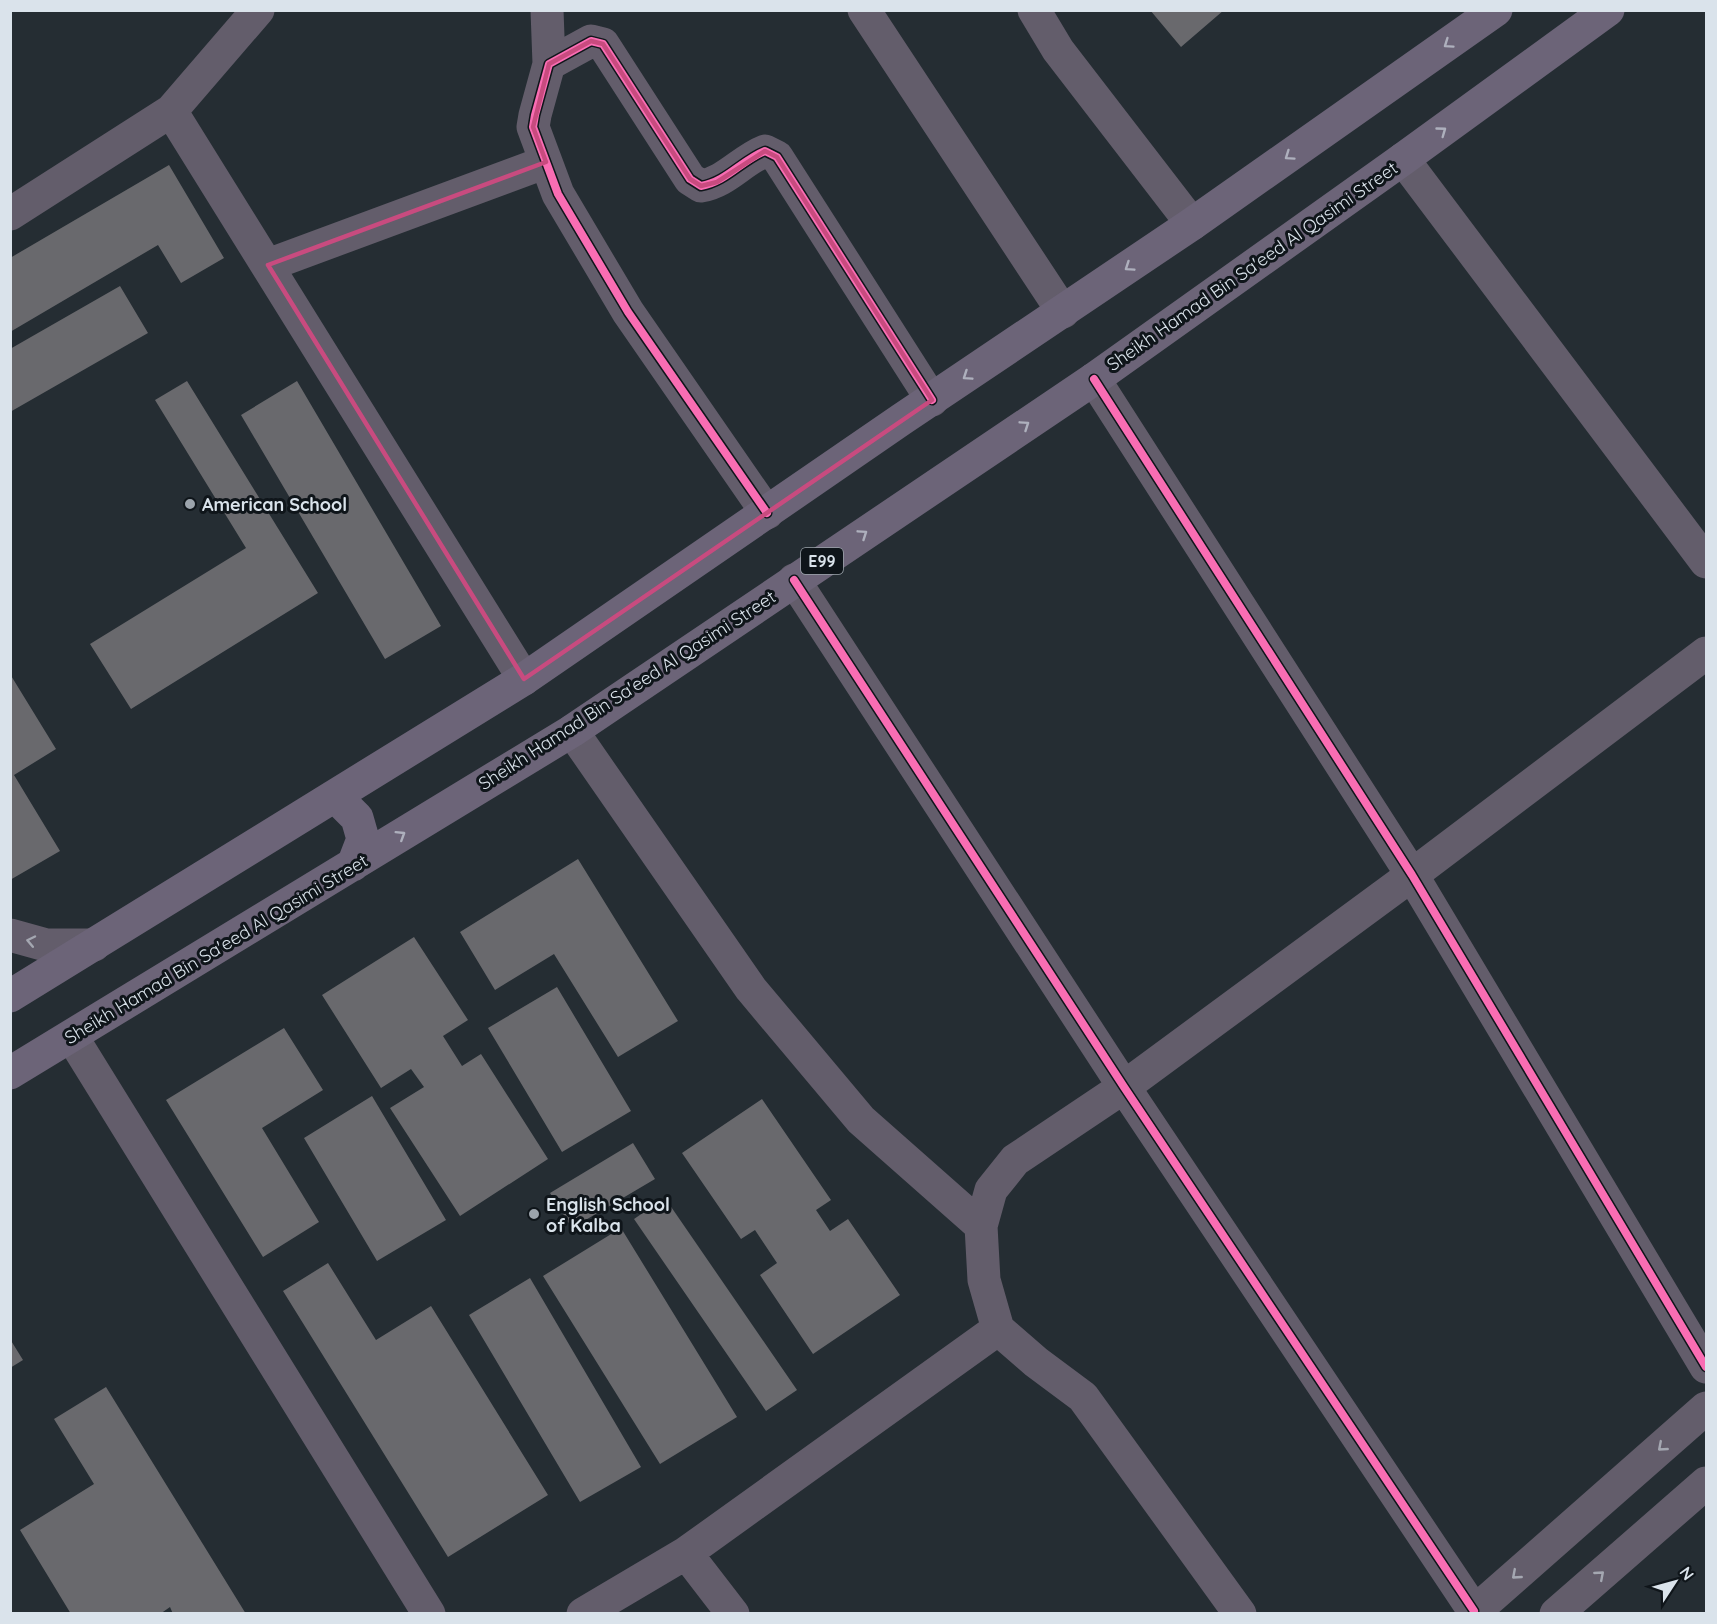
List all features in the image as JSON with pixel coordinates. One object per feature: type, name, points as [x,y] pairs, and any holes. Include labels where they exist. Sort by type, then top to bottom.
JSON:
[{"type":"main road","name":"Sheikh Hamad Bin Sa'eed Al Qasimi Street","points":[[10,1073],[572,731],[1094,379],[1608,10]]},
{"type":"main road","points":[[10,996],[524,679],[1192,224],[1492,12]]},
{"type":"main road","points":[[335,796],[357,818],[363,839],[353,865]]},
{"type":"street","points":[[10,214],[171,111],[258,10]]},
{"type":"street","points":[[547,10],[549,64],[533,127],[558,194],[628,312],[767,513]]},
{"type":"street","points":[[864,10],[1062,312]]},
{"type":"street","points":[[1034,10],[1058,50],[1192,224]]},
{"type":"street","points":[[549,64],[591,41],[603,44],[690,178],[701,186],[717,182],[757,154],[765,151],[777,157],[932,400]]},
{"type":"street","points":[[171,111],[524,679]]},
{"type":"street","points":[[1403,159],[1707,562]]},
{"type":"street","points":[[268,265],[546,162]]},
{"type":"street","points":[[1094,379],[1412,875],[1707,1367]]},
{"type":"street","points":[[794,580],[1124,1087],[1473,1612],[1707,1408]]},
{"type":"street","points":[[1240,1614],[1083,1397],[1036,1362],[998,1329],[984,1280],[981,1226],[992,1190],[1015,1160],[1124,1087],[1704,660]]},
{"type":"street","points":[[572,731],[750,989],[861,1120],[981,1226]]},
{"type":"street","points":[[10,935],[46,945],[94,945]]},
{"type":"street","points":[[72,1037],[429,1614]]},
{"type":"street","points":[[584,1614],[686,1553],[998,1329]]},
{"type":"street","points":[[1556,1614],[1707,1483]]},
{"type":"street","points":[[686,1553],[733,1614]]},
{"type":"highlighted area","points":[[591,41],[603,44],[690,179],[701,186],[717,182],[765,151],[777,157],[932,400],[524,679],[268,265],[546,162],[533,127],[549,64]]},
{"type":"building","points":[[1150,10],[1224,10],[1181,47]]},
{"type":"building","points":[[169,165],[224,258],[181,283],[158,245],[10,332],[10,258]]},
{"type":"building","points":[[120,286],[148,333],[10,412],[10,349]]},
{"type":"building","points":[[187,381],[318,593],[131,709],[90,644],[246,548],[155,400]]},
{"type":"building","points":[[297,381],[441,626],[385,659],[241,415]]},
{"type":"building","points":[[10,674],[56,749],[14,775],[60,851],[10,880]]},
{"type":"building","points":[[578,859],[678,1021],[618,1057],[554,954],[495,990],[460,932]]},
{"type":"building","points":[[414,937],[468,1020],[443,1036],[462,1066],[481,1054],[548,1159],[460,1216],[390,1108],[424,1087],[411,1069],[381,1088],[322,995]]},
{"type":"building","points":[[557,987],[631,1111],[562,1152],[488,1028]]},
{"type":"building","points":[[284,1028],[323,1090],[262,1128],[319,1222],[263,1257],[166,1100]]},
{"type":"building","points":[[372,1096],[446,1220],[377,1261],[304,1138]]},
{"type":"building","points":[[762,1099],[831,1200],[816,1210],[830,1231],[848,1219],[900,1295],[813,1354],[760,1275],[777,1263],[755,1230],[741,1239],[682,1153]]},
{"type":"building","points":[[633,1143],[655,1179],[572,1228],[550,1193]]},
{"type":"building","points":[[665,1198],[797,1390],[766,1411],[634,1219]]},
{"type":"building","points":[[621,1228],[737,1417],[660,1464],[543,1276]]},
{"type":"building","points":[[328,1263],[376,1340],[431,1306],[548,1495],[448,1557],[283,1291]]},
{"type":"building","points":[[530,1278],[641,1467],[580,1502],[469,1315]]},
{"type":"building","points":[[10,1339],[23,1360],[10,1368]]},
{"type":"building","points":[[106,1387],[246,1614],[173,1614],[170,1607],[160,1614],[71,1614],[20,1530],[94,1484],[54,1419]]},
{"type":"cycle path","points":[[767,513],[628,312],[558,194],[533,127],[549,64],[591,41],[603,44],[690,179],[701,186],[726,176],[765,151],[777,157],[932,400]]},
{"type":"cycle path","points":[[1094,379],[1412,875],[1706,1367]]},
{"type":"cycle path","points":[[794,580],[1124,1087],[1474,1611]]},
{"type":"place","name":"American School","points":[[190,504]]},
{"type":"place","name":"English School of Kalba","points":[[534,1214]]}]
